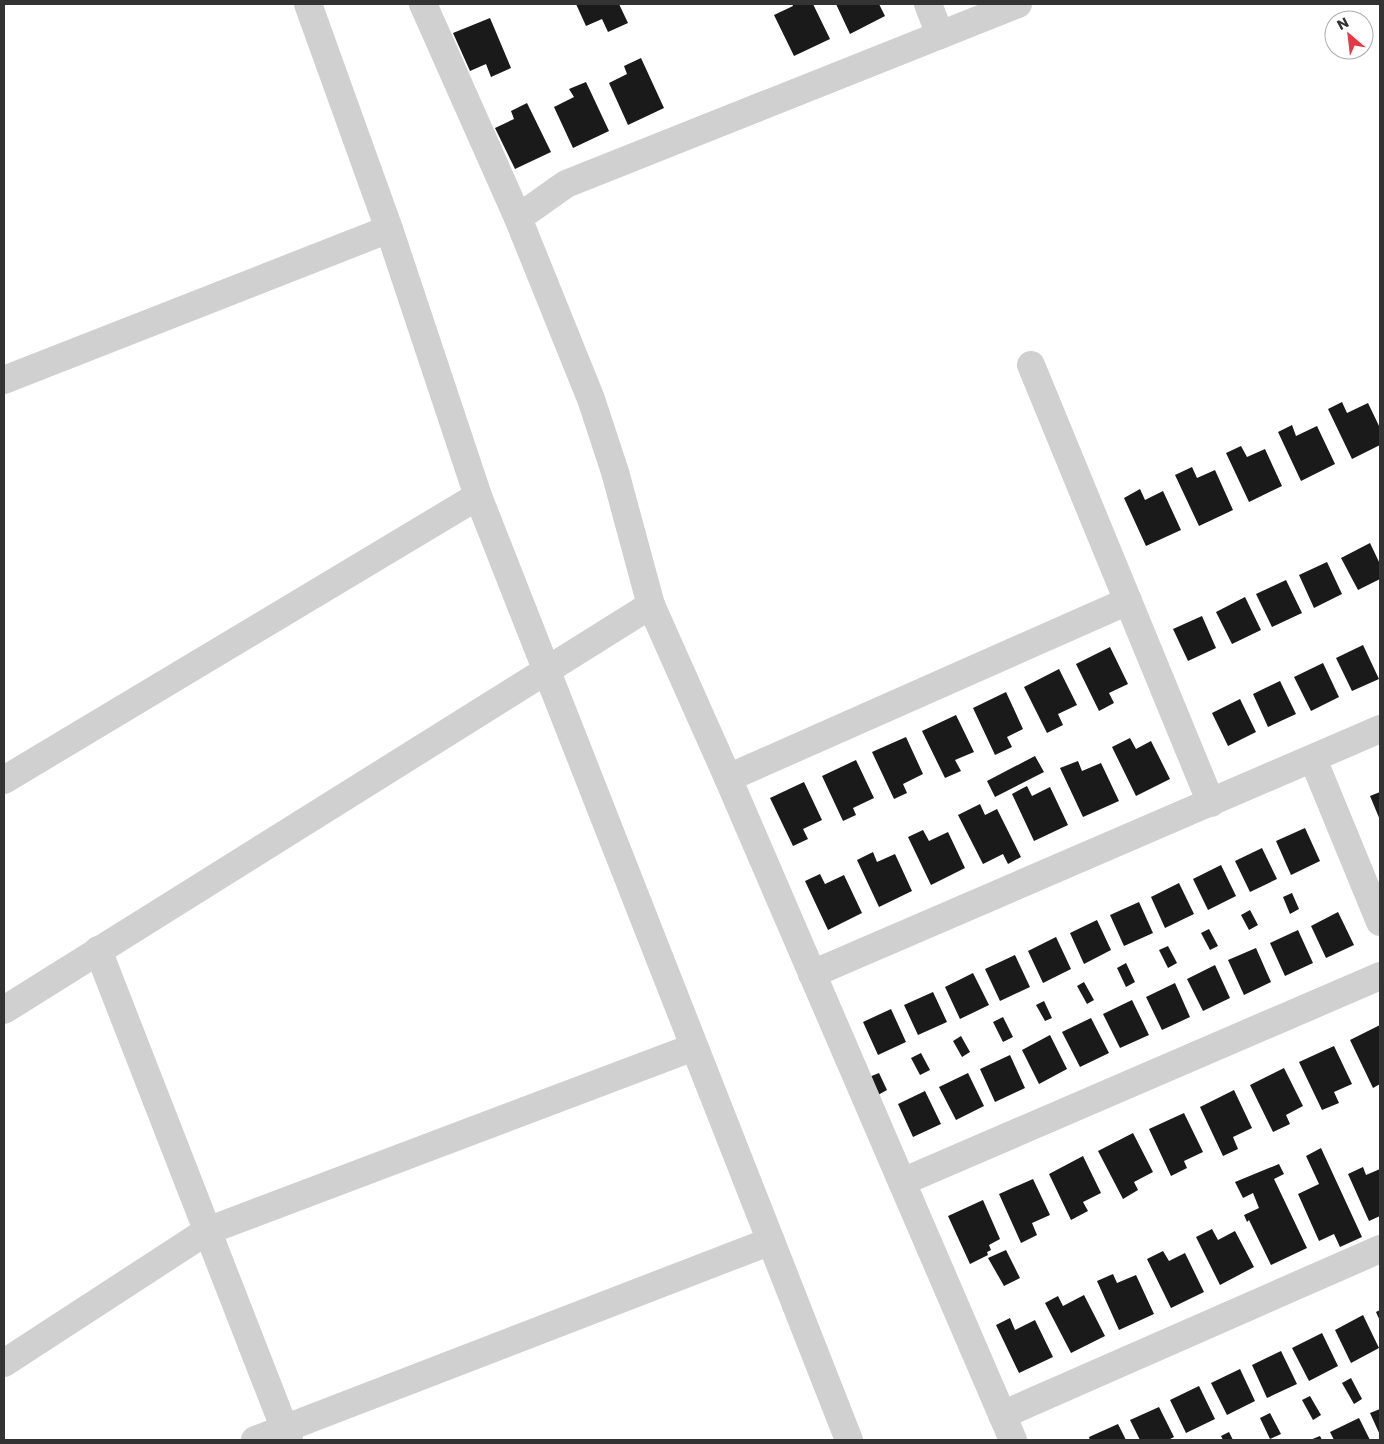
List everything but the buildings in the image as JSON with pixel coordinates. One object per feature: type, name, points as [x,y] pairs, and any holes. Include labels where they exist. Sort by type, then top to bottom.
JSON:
[{"type":"street","points":[[308,4],[389,229],[478,496],[849,1440]]},
{"type":"street","points":[[928,4],[940,35]]},
{"type":"street","points":[[518,218],[566,184],[1018,4]]},
{"type":"street","points":[[430,6],[591,399],[615,472],[651,605],[728,778],[1013,1440]]},
{"type":"street","points":[[4,380],[389,229]]},
{"type":"street","points":[[1031,365],[1211,803]]},
{"type":"street","points":[[4,780],[478,496]]},
{"type":"street","points":[[728,778],[1128,601]]},
{"type":"street","points":[[4,1010],[651,605]]},
{"type":"street","points":[[812,974],[1380,729]]},
{"type":"street","points":[[1313,759],[1380,922]]},
{"type":"street","points":[[98,950],[287,1435]]},
{"type":"street","points":[[902,1182],[1380,976]]},
{"type":"street","points":[[4,1363],[207,1231],[694,1047]]},
{"type":"street","points":[[255,1440],[287,1435],[771,1241]]},
{"type":"street","points":[[1002,1415],[1380,1249]]}]
